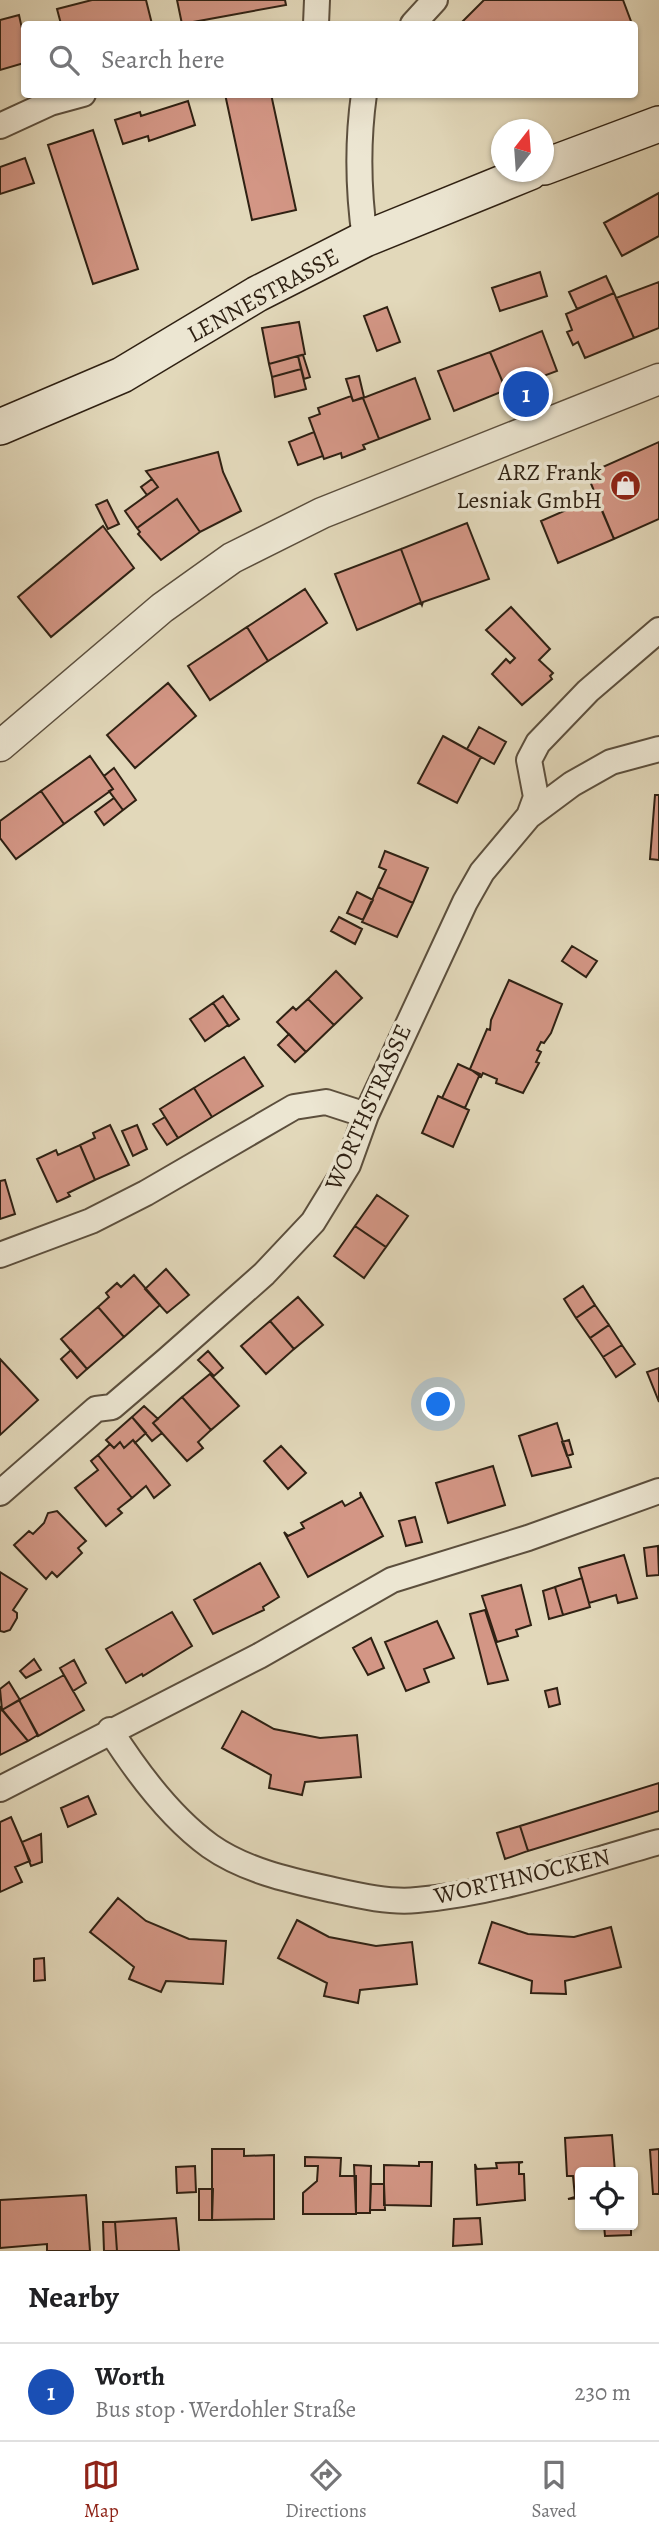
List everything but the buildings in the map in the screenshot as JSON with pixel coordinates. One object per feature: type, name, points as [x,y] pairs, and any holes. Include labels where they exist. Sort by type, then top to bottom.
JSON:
[{"type":"main road","points":[[554,163],[659,124]]},
{"type":"main road","name":"LENNESTRASSE","points":[[0,427],[122,375],[257,294],[365,239],[505,182]]},
{"type":"street","points":[[316,21],[317,0]]},
{"type":"street","points":[[416,21],[435,0]]},
{"type":"street","points":[[0,126],[50,103],[68,98]]},
{"type":"street","points":[[363,98],[358,141],[359,200],[365,239]]},
{"type":"street","points":[[0,746],[162,608],[232,558],[322,513],[659,379]]},
{"type":"street","points":[[529,816],[536,797],[529,760],[538,743],[588,691],[659,630]]},
{"type":"street","name":"WORTHSTRASSE","points":[[0,1493],[96,1409],[112,1407],[264,1274],[313,1222],[348,1165],[366,1115],[465,902],[482,872],[529,816],[572,784],[611,762],[659,749]]},
{"type":"street","points":[[0,1255],[91,1221],[146,1194],[294,1107],[327,1102],[366,1115]]},
{"type":"street","points":[[0,1789],[110,1730],[259,1656],[392,1580],[528,1538],[659,1491]]},
{"type":"street","name":"WORTHNOCKEN","points":[[110,1730],[155,1791],[187,1827],[211,1847],[280,1878],[359,1896],[415,1901],[479,1891],[659,1842]]},
{"type":"place","name":"Worth","points":[[526,394]]},
{"type":"place","name":"ARZ Frank Lesniak GmbH","points":[[625,486]]}]
